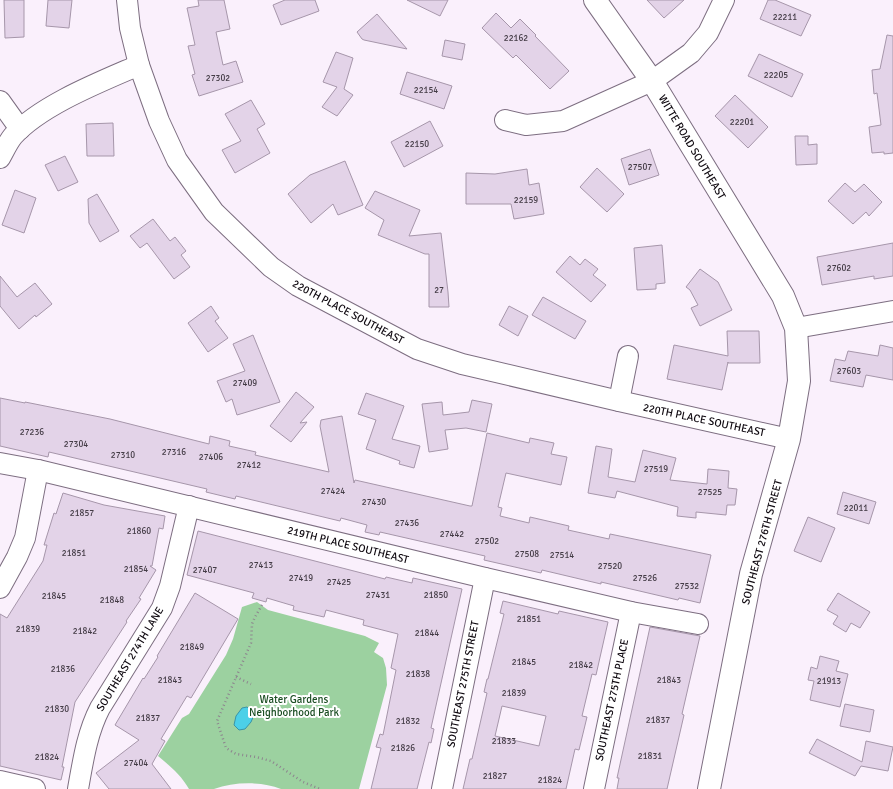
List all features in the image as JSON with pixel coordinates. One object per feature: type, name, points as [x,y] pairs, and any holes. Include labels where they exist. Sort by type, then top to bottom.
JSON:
[{"type":"street","name":"220TH PLACE SOUTHEAST","points":[[127,0],[130,28],[139,65],[159,121],[177,160],[214,212],[271,267],[298,286],[347,313],[425,351],[462,364],[789,439]]},
{"type":"street","name":"WITTE ROAD SOUTHEAST","points":[[595,0],[652,81],[783,296]]},
{"type":"street","points":[[505,120],[526,124],[563,121],[652,81],[691,53],[708,32],[724,0]]},
{"type":"street","points":[[0,158],[12,137],[27,123],[76,93],[139,65]]},
{"type":"street","points":[[0,101],[20,129]]},
{"type":"street","name":"SOUTHEAST 276TH STREET","points":[[709,789],[751,574],[789,439],[799,381],[796,328],[783,296]]},
{"type":"street","points":[[796,328],[893,312]]},
{"type":"street","points":[[619,401],[628,356]]},
{"type":"street","name":"219TH PLACE SOUTHEAST","points":[[0,463],[38,470],[631,612],[698,624]]},
{"type":"street","points":[[0,588],[17,557],[25,538],[38,470]]},
{"type":"street","name":"SOUTHEAST 274TH LANE","points":[[78,789],[89,736],[94,720],[164,603],[170,586],[189,506]]},
{"type":"street","name":"SOUTHEAST 275TH STREET","points":[[442,789],[485,578]]},
{"type":"street","name":"SOUTHEAST 275TH PLACE","points":[[594,789],[631,612]]},
{"type":"street","points":[[0,780],[35,789]]},
{"type":"path","points":[[262,605],[252,624],[251,643],[217,721],[226,748],[236,754],[271,761],[303,782],[320,789]]},
{"type":"path","points":[[236,677],[251,684]]},
{"type":"green space","name":"Water Gardens Neighborhood Park","points":[[257,602],[268,610],[365,636],[379,643],[374,652],[383,658],[386,668],[387,685],[359,789],[281,789],[273,786],[247,783],[214,789],[189,789],[179,775],[158,756],[182,718],[189,714],[226,655],[233,639],[242,607]]},
{"type":"water","points":[[247,707],[253,712],[254,715],[251,722],[245,729],[239,730],[234,725],[236,716],[242,708]]},
{"type":"building","points":[[4,0],[24,0],[24,37],[5,38]]},
{"type":"building","points":[[48,0],[72,0],[69,28],[46,26]]},
{"type":"building","points":[[198,0],[224,0],[230,29],[216,32],[223,65],[236,61],[243,82],[199,96],[192,75],[195,74],[188,46],[195,45],[187,8],[199,6]]},
{"type":"building","points":[[285,0],[315,0],[319,11],[281,25],[273,5]]},
{"type":"building","points":[[407,0],[448,0],[440,16]]},
{"type":"building","points":[[647,0],[684,0],[664,18]]},
{"type":"building","points":[[768,0],[775,0],[811,15],[801,36],[760,19]]},
{"type":"building","points":[[496,13],[511,28],[520,19],[569,71],[550,89],[516,55],[513,58],[482,28]]},
{"type":"building","points":[[377,14],[407,49],[362,39],[357,32]]},
{"type":"building","points":[[887,35],[893,36],[893,153],[884,154],[884,152],[872,153],[869,127],[881,125],[877,93],[874,94],[872,70],[880,69]]},
{"type":"building","points":[[445,40],[465,44],[462,60],[442,56]]},
{"type":"building","points":[[336,52],[353,58],[344,89],[353,95],[337,116],[322,107],[337,87],[323,82]]},
{"type":"building","points":[[759,54],[803,74],[792,97],[748,76]]},
{"type":"building","points":[[407,72],[452,86],[444,109],[400,94]]},
{"type":"building","points":[[735,95],[768,127],[748,148],[715,116]]},
{"type":"building","points":[[251,100],[265,124],[257,129],[270,153],[235,173],[222,150],[241,141],[225,114]]},
{"type":"building","points":[[430,121],[443,146],[404,167],[391,142]]},
{"type":"building","points":[[113,123],[114,156],[87,156],[86,124]]},
{"type":"building","points":[[795,136],[808,136],[808,145],[817,144],[817,164],[796,165]]},
{"type":"building","points":[[650,149],[659,175],[629,185],[621,159]]},
{"type":"building","points":[[65,156],[78,182],[58,191],[45,165]]},
{"type":"building","points":[[345,161],[363,205],[338,215],[333,204],[311,223],[288,194],[310,175]]},
{"type":"building","points":[[597,168],[624,194],[607,212],[580,187]]},
{"type":"building","points":[[527,169],[529,185],[539,183],[544,214],[514,219],[511,204],[466,204],[466,173],[495,174]]},
{"type":"building","points":[[845,183],[855,192],[864,184],[882,202],[869,216],[866,212],[853,224],[828,201]]},
{"type":"building","points":[[15,190],[36,198],[24,233],[2,225]]},
{"type":"building","points":[[375,191],[420,210],[409,236],[441,233],[449,307],[429,307],[429,254],[425,254],[378,235],[384,220],[365,208]]},
{"type":"building","points":[[97,194],[119,231],[100,242],[89,223],[88,199]]},
{"type":"building","points":[[153,219],[170,241],[175,237],[186,251],[181,255],[190,267],[174,279],[147,243],[140,248],[130,236]]},
{"type":"building","points":[[893,243],[893,276],[874,279],[874,276],[822,285],[817,257]]},
{"type":"building","points":[[662,245],[665,283],[656,284],[656,289],[637,290],[634,248]]},
{"type":"building","points":[[570,256],[580,265],[585,259],[598,269],[593,275],[606,285],[591,302],[556,272]]},
{"type":"building","points":[[700,269],[718,282],[732,310],[700,326],[691,308],[698,305],[690,290],[686,287]]},
{"type":"building","points":[[0,276],[17,297],[35,283],[52,304],[36,317],[35,315],[19,329],[0,306]]},
{"type":"building","points":[[543,297],[586,321],[575,339],[532,315]]},
{"type":"building","points":[[211,306],[219,318],[215,321],[228,338],[208,352],[188,323]]},
{"type":"building","points":[[509,306],[528,316],[518,336],[499,325]]},
{"type":"building","points":[[727,331],[759,331],[760,363],[728,362],[722,390],[667,379],[674,345],[728,356]]},
{"type":"building","points":[[253,335],[280,402],[237,415],[232,399],[226,402],[217,381],[245,371],[233,344]]},
{"type":"building","points":[[880,345],[893,348],[893,380],[866,375],[863,387],[830,381],[835,359],[845,361],[848,351],[878,356]]},
{"type":"building","points":[[296,392],[314,407],[300,423],[307,422],[291,442],[270,426]]},
{"type":"building","points":[[366,393],[404,406],[392,439],[420,446],[414,468],[399,464],[400,461],[366,449],[376,420],[358,414]]},
{"type":"building","points":[[0,398],[110,419],[209,444],[210,436],[230,441],[229,446],[256,452],[255,455],[329,472],[320,426],[321,420],[342,416],[354,483],[355,480],[470,506],[472,506],[487,433],[529,443],[530,438],[554,443],[551,454],[567,457],[561,485],[506,473],[498,507],[502,508],[500,516],[529,523],[530,517],[569,526],[568,530],[609,539],[610,534],[711,555],[700,603],[679,598],[678,600],[601,582],[601,584],[542,570],[541,573],[484,560],[485,556],[380,532],[379,535],[365,532],[367,525],[341,518],[340,521],[236,496],[235,499],[206,492],[207,489],[49,452],[48,457],[0,446]]},
{"type":"building","points":[[472,400],[492,404],[486,432],[466,428],[445,430],[448,449],[429,452],[422,404],[442,402],[443,415],[469,412]]},
{"type":"building","points":[[596,446],[612,449],[608,477],[635,482],[643,450],[676,458],[670,480],[707,484],[708,469],[729,471],[728,488],[737,489],[735,505],[727,505],[726,515],[696,512],[696,518],[677,516],[678,507],[617,491],[615,498],[588,493]]},
{"type":"building","points":[[843,492],[876,502],[869,524],[837,514]]},
{"type":"building","points":[[63,493],[104,505],[165,516],[163,529],[159,528],[152,566],[150,566],[156,570],[139,598],[141,599],[126,621],[127,622],[75,702],[62,767],[64,767],[61,780],[0,766],[0,614],[7,618],[43,561],[47,545],[44,545],[54,513],[56,514]]},
{"type":"building","points":[[808,517],[835,528],[821,562],[794,551]]},
{"type":"building","points":[[198,531],[385,579],[386,577],[412,583],[413,578],[462,589],[431,728],[434,729],[431,743],[429,742],[417,789],[371,789],[381,748],[376,747],[380,734],[383,735],[396,670],[391,668],[398,634],[363,625],[364,620],[326,610],[324,617],[293,610],[294,606],[267,598],[266,602],[252,598],[254,593],[187,575]]},
{"type":"building","points":[[195,593],[238,619],[191,698],[187,696],[161,739],[165,741],[152,764],[171,789],[109,789],[96,773],[139,740],[115,725],[143,678],[144,679],[158,657],[157,656]]},
{"type":"building","points":[[838,593],[870,612],[860,628],[851,623],[846,632],[833,624],[838,616],[827,610]]},
{"type":"building","points":[[503,601],[558,614],[559,611],[608,622],[596,675],[592,674],[582,716],[587,717],[579,750],[575,749],[566,789],[463,789],[470,759],[472,759],[487,693],[484,692],[504,614],[500,613]],"holes":[[[502,706],[546,716],[539,746],[495,736]]]},
{"type":"building","points":[[650,627],[700,636],[682,714],[684,715],[667,789],[617,789],[619,778],[617,778]]},
{"type":"building","points":[[820,656],[839,661],[836,671],[848,674],[840,707],[810,700],[814,681],[808,680],[811,667],[817,669]]},
{"type":"building","points":[[845,704],[874,710],[870,732],[840,726]]},
{"type":"building","points":[[817,739],[862,762],[866,741],[893,747],[888,771],[861,766],[855,776],[809,753]]}]
